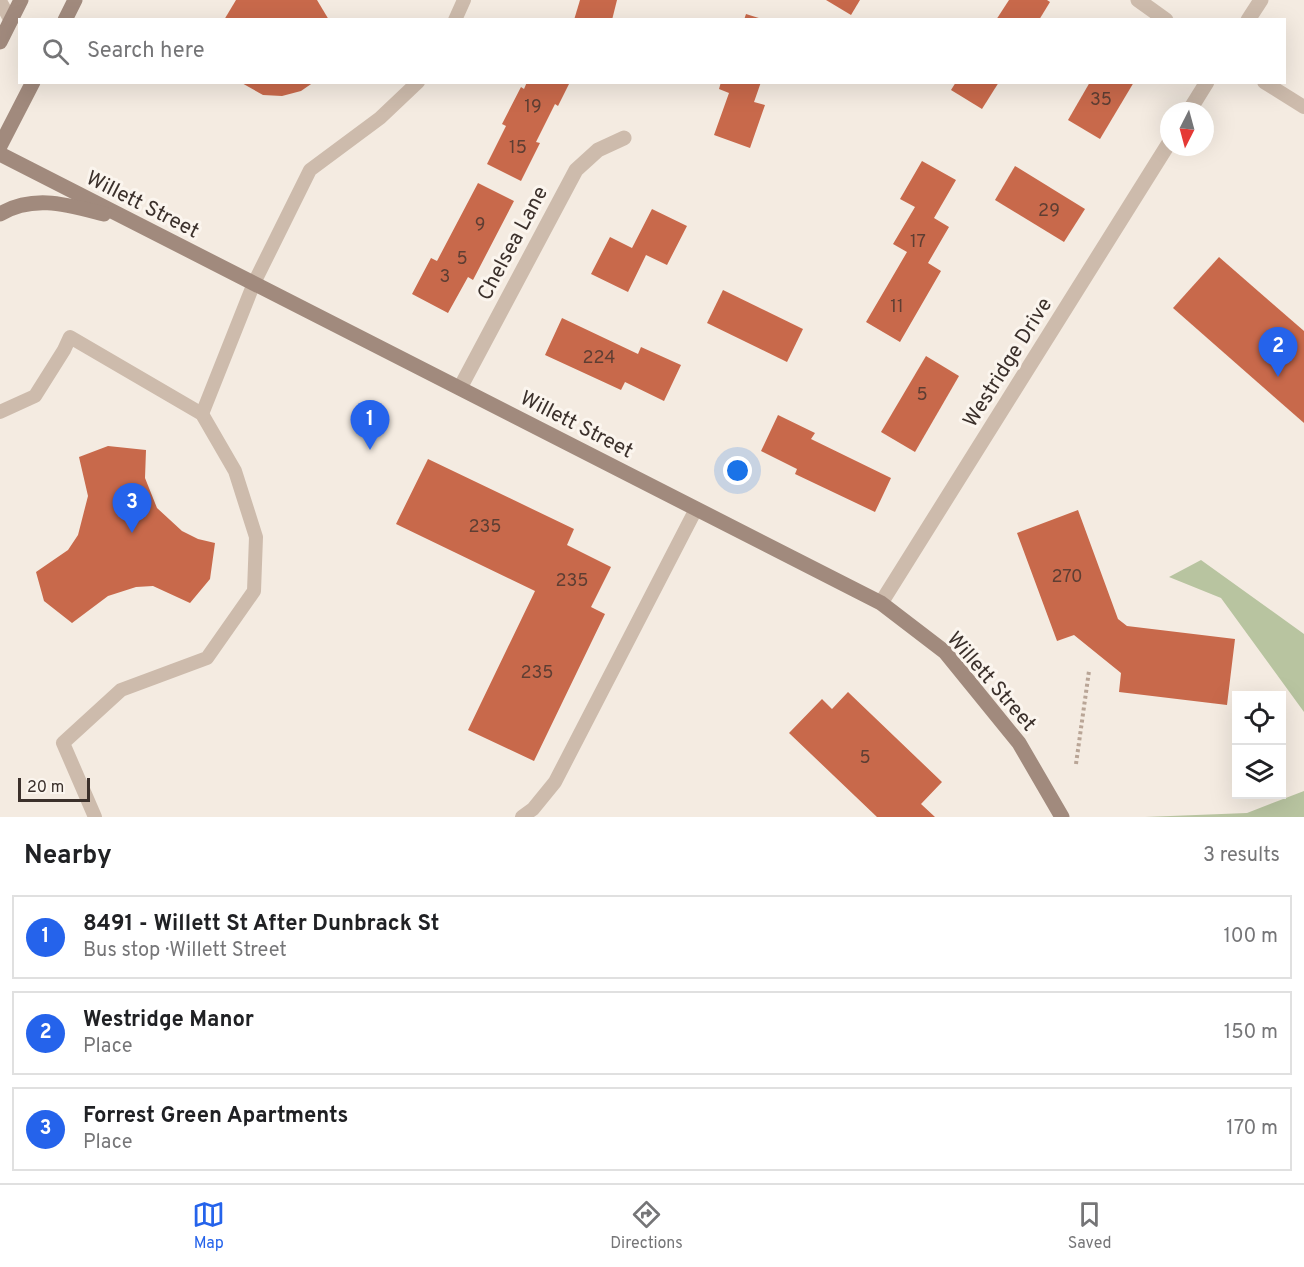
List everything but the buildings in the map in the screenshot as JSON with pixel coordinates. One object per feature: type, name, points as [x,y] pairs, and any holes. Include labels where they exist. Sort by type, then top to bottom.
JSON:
[{"type":"street","points":[[0,42],[21,0]]},
{"type":"street","points":[[66,18],[75,0]]},
{"type":"street","points":[[1138,0],[1163,18]]},
{"type":"street","points":[[1249,18],[1261,0]]},
{"type":"street","points":[[0,146],[32,84]]},
{"type":"street","points":[[1195,102],[1206,84]]},
{"type":"street","name":"Chelsea Lane","points":[[460,388],[576,170],[598,150],[624,138]]},
{"type":"street","name":"Willett Street","points":[[0,154],[881,603],[945,652],[1019,743],[1062,817]]},
{"type":"street","name":"Westridge Drive","points":[[881,603],[1161,156]]},
{"type":"street","points":[[0,214],[11,207],[34,202],[57,202],[133,222]]},
{"type":"lane","points":[[456,18],[464,0]]},
{"type":"lane","points":[[0,1],[11,21]]},
{"type":"lane","points":[[202,414],[254,283],[310,170],[380,118],[416,84]]},
{"type":"lane","points":[[1267,84],[1304,107]]},
{"type":"lane","points":[[0,412],[35,396],[70,336],[202,414],[235,471],[256,537],[254,591],[207,658],[121,690],[63,743],[95,817]]},
{"type":"lane","points":[[522,817],[533,809],[555,782],[696,509]]},
{"type":"path","points":[[1076,764],[1089,671]]},
{"type":"green space","points":[[1201,560],[1304,634],[1304,712],[1221,598],[1169,577]]},
{"type":"green space","points":[[1304,791],[1304,817],[1145,817],[1247,813]]},
{"type":"place","name":"Westridge Manor","points":[[1278,377]]},
{"type":"place","name":"8491 - Willett St After Dunbrack St","points":[[370,450]]},
{"type":"place","name":"Forrest Green Apartments","points":[[132,533]]}]
